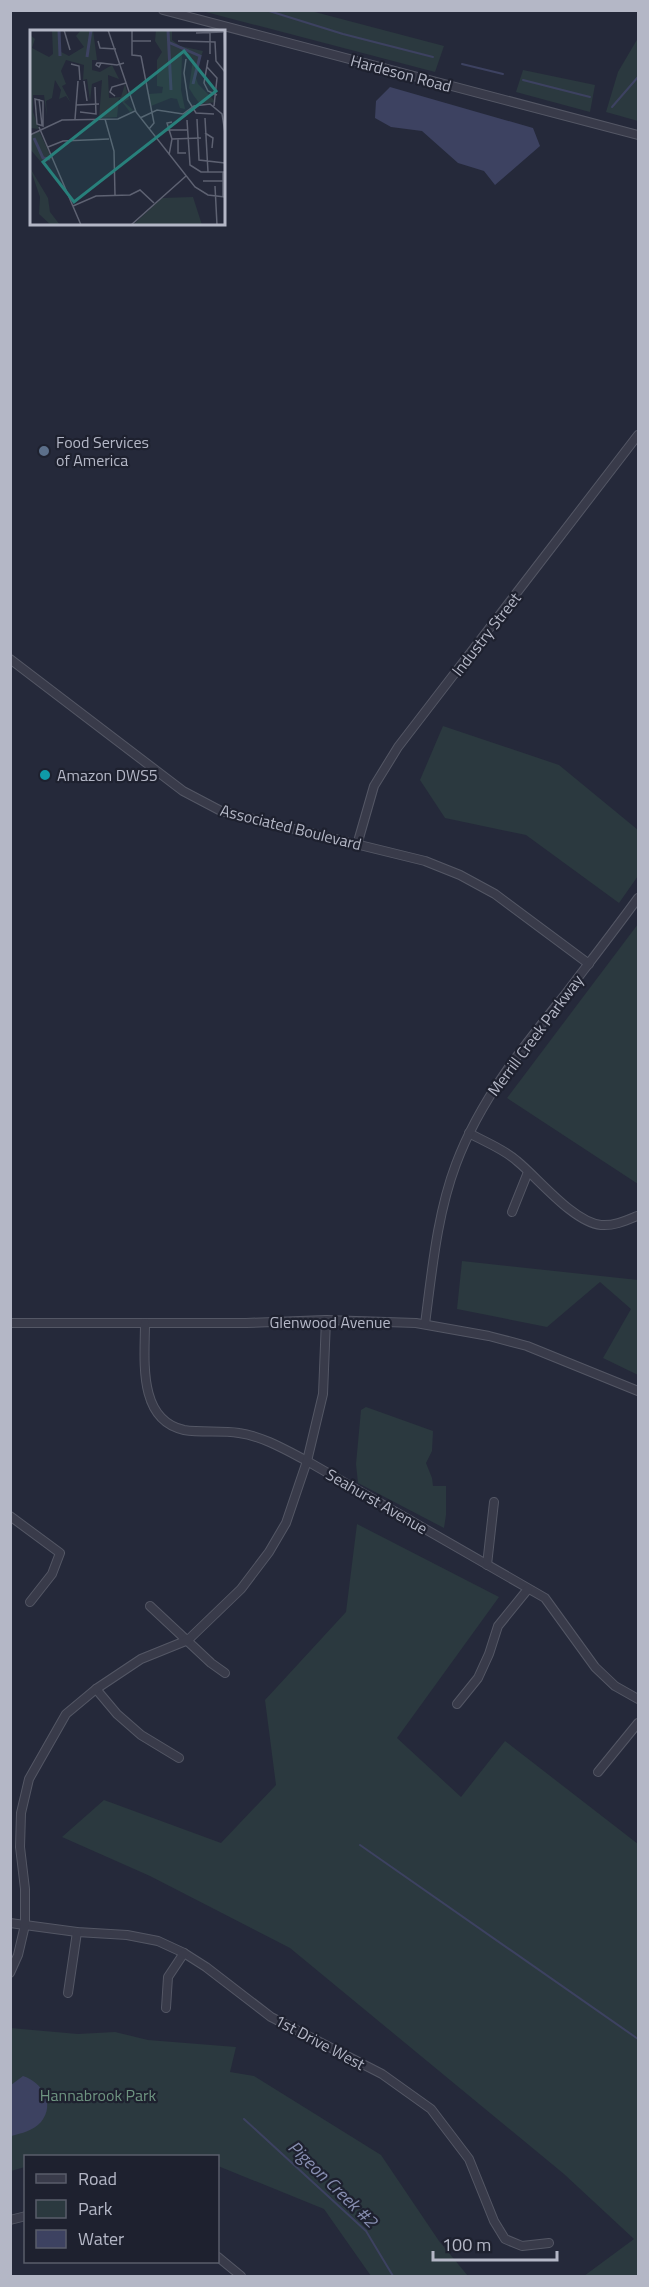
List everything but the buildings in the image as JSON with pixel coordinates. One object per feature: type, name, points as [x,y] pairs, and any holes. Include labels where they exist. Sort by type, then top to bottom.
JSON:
[{"type":"street","name":"Hardeson Road","points":[[163,10],[639,135]]},
{"type":"street","name":"Industry Street","points":[[357,845],[374,786],[398,747],[639,435]]},
{"type":"street","name":"Associated Boulevard","points":[[10,659],[199,801],[221,811],[425,861],[460,874],[495,894],[589,964]]},
{"type":"street","name":"Merrill Creek Parkway","points":[[425,1324],[436,1245],[448,1189],[469,1132],[489,1095],[518,1054],[639,898]]},
{"type":"street","points":[[469,1132],[517,1161],[549,1192],[587,1220],[600,1225],[618,1224],[637,1215]]},
{"type":"street","points":[[512,1212],[528,1172]]},
{"type":"street","points":[[10,1973],[18,1955],[25,1925],[25,1889],[20,1847],[21,1813],[29,1779],[66,1714],[96,1689],[141,1659],[188,1640],[241,1589],[269,1552],[286,1522],[307,1461],[322,1394],[326,1320]]},
{"type":"street","name":"Glenwood Avenue","points":[[10,1323],[246,1323],[326,1320],[425,1324],[527,1346],[639,1391]]},
{"type":"street","name":"Seahurst Avenue","points":[[145,1323],[146,1376],[151,1405],[161,1418],[181,1430],[210,1433],[238,1432],[307,1461],[528,1588],[545,1598],[595,1667],[615,1686],[639,1699]]},
{"type":"street","points":[[487,1565],[494,1502]]},
{"type":"street","points":[[10,1516],[60,1553],[52,1574],[30,1602]]},
{"type":"street","points":[[457,1704],[478,1678],[498,1626],[528,1588]]},
{"type":"street","points":[[150,1606],[211,1663],[225,1673]]},
{"type":"street","points":[[96,1689],[117,1714],[141,1736],[179,1758]]},
{"type":"street","points":[[598,1772],[639,1723]]},
{"type":"street","name":"1st Drive West","points":[[10,1923],[137,1937],[158,1941],[184,1953],[271,2017],[382,2074],[431,2109],[469,2160],[494,2221],[505,2239],[522,2246],[549,2243]]},
{"type":"street","points":[[68,1993],[77,1932]]},
{"type":"street","points":[[166,2008],[168,1977],[184,1953]]},
{"type":"street","points":[[219,2258],[241,2277]]},
{"type":"green space","points":[[202,11],[311,11],[444,46],[435,72]]},
{"type":"green space","points":[[638,38],[638,121],[606,112],[618,72]]},
{"type":"green space","points":[[523,70],[595,85],[590,112],[516,92]]},
{"type":"green space","points":[[443,726],[559,765],[638,830],[638,876],[619,903],[526,835],[445,818],[420,780]]},
{"type":"green space","points":[[638,924],[638,1184],[507,1098]]},
{"type":"green space","points":[[462,1261],[638,1280],[638,1375],[603,1358],[631,1309],[600,1282],[547,1327],[457,1309]]},
{"type":"green space","points":[[366,1407],[433,1431],[432,1451],[426,1463],[433,1486],[446,1486],[444,1528],[358,1483],[356,1464],[361,1410]]},
{"type":"green space","points":[[357,1524],[499,1597],[397,1738],[461,1797],[505,1741],[638,1844],[638,2276],[584,2276],[634,2239],[564,2174],[290,1948],[150,1876],[62,1837],[104,1800],[221,1843],[276,1785],[265,1700],[346,1612]]},
{"type":"green space","name":"Hannabrook Park","points":[[10,2028],[78,2034],[115,2032],[148,2040],[236,2047],[230,2072],[254,2076],[381,2155],[439,2241],[468,2276],[371,2276],[324,2209],[219,2166],[219,2155],[24,2155],[24,2167],[11,2171]]},
{"type":"water","points":[[390,87],[533,128],[540,146],[495,185],[484,171],[458,163],[422,131],[391,127],[375,118],[376,101]]},
{"type":"water","points":[[23,2076],[41,2088],[45,2094],[47,2108],[38,2125],[11,2136],[11,2085]]},
{"type":"waterway","points":[[266,10],[343,34],[433,57]]},
{"type":"waterway","points":[[462,64],[503,74]]},
{"type":"waterway","points":[[612,107],[638,77]]},
{"type":"waterway","points":[[523,80],[590,97]]},
{"type":"waterway","points":[[360,1845],[638,2039]]},
{"type":"waterway","name":"Pigeon Creek #2","points":[[244,2119],[366,2231],[393,2276]]},
{"type":"place","name":"Food Services of America","points":[[44,451]]},
{"type":"place","name":"Amazon DWS5","points":[[45,775]]}]
